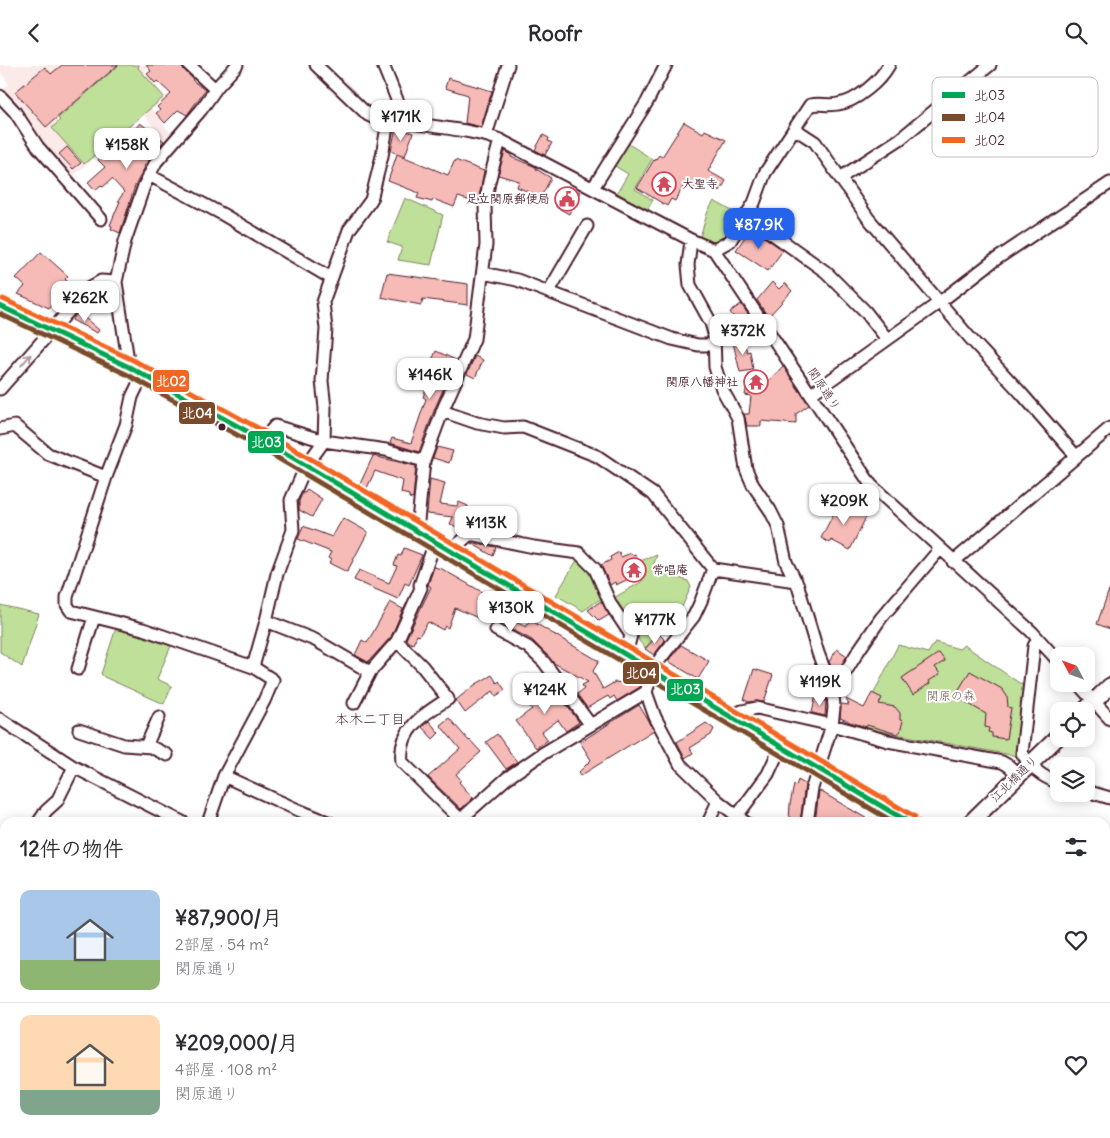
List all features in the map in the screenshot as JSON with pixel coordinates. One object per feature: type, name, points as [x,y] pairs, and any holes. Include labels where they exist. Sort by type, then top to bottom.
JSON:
[{"type":"main road","points":[[0,306],[143,374],[263,440],[901,817]]},
{"type":"main road","points":[[1093,702],[1110,686]]},
{"type":"main road","name":"江北橋通り","points":[[976,817],[1050,744]]},
{"type":"street","points":[[189,65],[215,89]]},
{"type":"street","points":[[129,367],[116,282],[125,241],[149,175],[156,162],[201,110],[215,89],[237,65]]},
{"type":"street","points":[[316,65],[374,119],[406,122],[486,135],[500,140],[691,240],[714,250],[730,241],[754,203],[765,173],[810,105],[838,104],[861,94],[884,75],[889,65]]},
{"type":"street","points":[[383,65],[406,122]]},
{"type":"street","points":[[486,135],[508,65]]},
{"type":"street","points":[[593,188],[647,102],[666,65]]},
{"type":"street","points":[[975,77],[990,65]]},
{"type":"street","points":[[0,96],[15,112],[38,147],[101,219]]},
{"type":"street","points":[[840,178],[900,139],[932,113]]},
{"type":"street","points":[[253,667],[277,574],[293,530],[292,500],[306,466],[324,441],[322,381],[326,329],[323,302],[349,230],[371,200],[388,121]]},
{"type":"street","points":[[795,129],[815,142],[868,218],[970,338],[1076,456]]},
{"type":"street","points":[[417,531],[424,461],[442,411],[474,339],[486,245],[485,205],[500,140]]},
{"type":"street","points":[[149,175],[222,214],[331,278]]},
{"type":"street","points":[[811,394],[940,302],[992,262],[1110,183]]},
{"type":"street","points":[[746,215],[826,272],[865,311],[887,339]]},
{"type":"street","points":[[549,291],[587,226]]},
{"type":"street","points":[[691,240],[688,265],[690,285],[711,323],[714,333],[715,367],[722,389],[738,418],[746,469],[753,485],[778,526],[786,562],[796,581],[818,653],[833,692],[832,725],[812,788],[808,817]]},
{"type":"street","name":"関原通り","points":[[714,250],[871,485],[1050,652]]},
{"type":"street","points":[[483,273],[517,280],[549,291],[672,339],[698,345],[714,345]]},
{"type":"street","points":[[0,389],[89,288],[101,281],[116,282]]},
{"type":"street","points":[[143,374],[132,397],[126,425],[106,477],[67,597],[67,605],[71,611],[143,629],[253,667],[273,680],[264,701],[224,776],[210,817]]},
{"type":"street","points":[[442,411],[477,423],[504,428],[523,427],[597,456],[653,494],[713,569],[796,581]]},
{"type":"street","points":[[0,429],[15,426],[48,454],[106,477]]},
{"type":"street","points":[[263,440],[275,427],[324,441],[386,449],[424,461]]},
{"type":"street","points":[[953,562],[1110,428]]},
{"type":"street","points":[[450,551],[469,535],[579,553],[595,569],[611,605],[631,635],[626,655]]},
{"type":"street","points":[[354,703],[370,672],[397,641],[421,588],[420,585],[435,542]]},
{"type":"street","points":[[833,692],[881,618],[940,549]]},
{"type":"street","points":[[713,569],[694,616],[660,659],[653,671],[646,692],[655,717],[680,764],[718,801],[738,817]]},
{"type":"street","points":[[78,669],[94,617]]},
{"type":"street","points":[[266,621],[315,640],[370,672]]},
{"type":"street","points":[[496,630],[528,647],[544,662],[590,724]]},
{"type":"street","points":[[1024,769],[1022,753],[1034,647],[1038,639]]},
{"type":"street","points":[[397,641],[422,666],[448,699],[427,713],[404,736],[401,753],[402,762],[458,817]]},
{"type":"street","points":[[466,817],[507,778],[590,724],[646,692]]},
{"type":"street","points":[[730,717],[742,711],[757,708],[832,725],[888,741],[1002,762],[1050,780]]},
{"type":"street","points":[[1095,710],[1110,719]]},
{"type":"street","points":[[146,746],[159,717]]},
{"type":"street","points":[[0,719],[74,767],[172,817]]},
{"type":"street","points":[[79,730],[124,745],[146,746],[167,755]]},
{"type":"street","points":[[742,817],[768,774],[780,746]]},
{"type":"street","points":[[42,817],[57,801],[74,767]]},
{"type":"street","points":[[224,776],[315,817]]},
{"type":"street","points":[[1095,794],[1110,799]]},
{"type":"street","points":[[711,817],[718,801]]},
{"type":"shaded area","points":[[0,65],[147,65],[145,73],[166,97],[152,109],[171,134],[165,141],[144,115],[71,178],[41,143],[18,109],[1,91],[9,84],[0,71]]},
{"type":"green space","points":[[119,65],[139,65],[138,68],[164,97],[84,164],[52,128],[60,120],[58,118]]},
{"type":"green space","points":[[627,143],[652,159],[635,189],[653,200],[647,210],[617,193],[628,174],[613,165]]},
{"type":"green space","points":[[405,198],[443,215],[431,265],[398,260],[402,247],[387,242]]},
{"type":"green space","points":[[714,201],[741,216],[723,240],[713,244],[700,237],[708,211]]},
{"type":"green space","points":[[657,555],[652,569],[688,581],[691,587],[682,607],[645,648],[612,599],[641,582],[645,576],[640,561]]},
{"type":"green space","points":[[577,560],[588,569],[602,598],[583,611],[556,595]]},
{"type":"green space","points":[[0,605],[39,614],[22,667],[0,652]]},
{"type":"green space","points":[[116,628],[171,646],[157,679],[172,686],[164,704],[101,674]]},
{"type":"green space","name":"関原の森","points":[[935,642],[959,649],[964,645],[1025,687],[1017,756],[857,727],[898,645],[928,653]]},
{"type":"building","points":[[62,65],[118,65],[46,127],[15,92],[45,67],[51,74]]},
{"type":"building","points":[[146,65],[179,65],[192,80],[205,90],[187,115],[178,110],[165,123],[156,113],[160,110],[157,107],[171,94],[157,81],[155,83],[147,74],[151,71]]},
{"type":"building","points":[[448,78],[492,91],[481,127],[465,123],[468,95],[445,88]]},
{"type":"building","points":[[684,122],[703,133],[705,130],[726,140],[708,171],[726,181],[720,191],[704,183],[699,191],[686,182],[675,201],[671,199],[667,206],[637,188],[655,158],[659,155],[662,157]]},
{"type":"building","points":[[140,123],[164,141],[144,166],[135,186],[120,233],[111,229],[112,226],[110,225],[120,201],[118,201],[124,192],[112,179],[103,187],[101,185],[95,190],[88,182],[105,167],[98,160],[109,147],[122,159],[136,138],[131,134]]},
{"type":"building","points":[[396,128],[413,133],[405,156],[391,151]]},
{"type":"building","points":[[543,135],[549,138],[548,141],[552,143],[545,155],[535,150]]},
{"type":"building","points":[[67,147],[81,163],[73,169],[59,154]]},
{"type":"building","points":[[505,151],[512,155],[511,157],[536,167],[536,169],[551,178],[541,197],[517,187],[519,181],[498,175]]},
{"type":"building","points":[[397,154],[448,175],[455,160],[484,171],[478,203],[458,197],[454,207],[433,199],[432,202],[417,198],[419,193],[388,181]]},
{"type":"building","points":[[567,186],[580,192],[569,214],[556,207]]},
{"type":"building","points":[[751,228],[783,250],[768,271],[736,250]]},
{"type":"building","points":[[41,252],[68,276],[65,279],[70,284],[49,308],[18,294],[25,286],[16,278]]},
{"type":"building","points":[[387,273],[468,284],[468,305],[423,299],[421,305],[381,297]]},
{"type":"building","points":[[772,282],[779,289],[785,283],[792,291],[768,317],[757,300]]},
{"type":"building","points":[[741,304],[756,326],[745,334],[730,312]]},
{"type":"building","points":[[78,312],[99,330],[97,333],[72,320]]},
{"type":"building","points":[[731,334],[746,348],[747,352],[750,351],[753,370],[740,372]]},
{"type":"building","points":[[436,351],[456,360],[435,408],[419,452],[390,443],[392,438],[411,443],[426,399],[423,397],[427,386],[430,387],[434,367],[430,365]]},
{"type":"building","points":[[475,356],[483,360],[475,378],[467,374]]},
{"type":"building","points":[[783,366],[809,405],[796,414],[796,424],[761,421],[761,426],[747,426],[744,414],[749,414],[751,396],[745,395],[749,374],[770,380]]},
{"type":"building","points":[[437,447],[453,451],[449,463],[433,458]]},
{"type":"building","points":[[373,456],[416,466],[413,499],[409,498],[409,495],[401,493],[403,481],[375,471],[366,490],[359,486]]},
{"type":"building","points":[[430,479],[445,483],[440,504],[457,506],[459,502],[468,506],[459,528],[450,524],[453,517],[427,514]]},
{"type":"building","points":[[307,489],[322,499],[312,517],[299,510],[299,501],[303,492],[305,493]]},
{"type":"building","points":[[840,501],[867,515],[850,550],[831,540],[830,543],[821,538]]},
{"type":"building","points":[[343,518],[368,532],[347,572],[329,563],[331,560],[328,558],[331,552],[298,539],[303,526],[332,537]]},
{"type":"building","points":[[471,543],[496,547],[493,556]]},
{"type":"building","points":[[404,548],[422,555],[409,585],[405,583],[398,599],[354,580],[359,570],[389,583],[397,566],[394,565],[398,555],[401,556]]},
{"type":"building","points":[[619,552],[621,557],[631,553],[632,555],[635,554],[643,570],[641,573],[616,585],[615,582],[610,585],[601,565],[611,560],[610,557]]},
{"type":"building","points":[[434,567],[442,569],[484,593],[480,604],[485,607],[526,627],[530,620],[599,661],[593,671],[603,689],[615,682],[641,685],[640,687],[617,701],[614,696],[610,699],[608,696],[587,708],[577,694],[584,689],[582,685],[588,682],[554,663],[532,640],[500,623],[492,624],[455,608],[448,628],[445,626],[443,630],[428,622],[419,636],[417,635],[413,644],[408,642],[406,639],[431,587],[428,585]]},
{"type":"building","points":[[1110,590],[1110,629],[1097,624]]},
{"type":"building","points":[[601,601],[609,615],[599,621],[588,610]]},
{"type":"building","points":[[390,602],[403,609],[391,637],[368,662],[355,655],[362,640],[367,643]]},
{"type":"building","points":[[659,634],[665,640],[654,655],[645,649]]},
{"type":"building","points":[[681,645],[709,661],[698,679],[668,661]]},
{"type":"building","points":[[837,649],[847,656],[835,675],[829,662]]},
{"type":"building","points":[[939,653],[945,661],[935,667],[940,674],[913,695],[902,678]]},
{"type":"building","points":[[754,669],[773,675],[764,702],[744,700]]},
{"type":"building","points":[[970,671],[1002,689],[1007,696],[1008,707],[1011,708],[1006,739],[992,737],[992,733],[988,732],[989,728],[985,727],[986,714],[955,696]]},
{"type":"building","points":[[492,675],[505,690],[496,696],[493,691],[465,713],[456,700],[476,684]]},
{"type":"building","points":[[545,683],[556,697],[559,695],[579,722],[566,731],[558,720],[542,732],[548,740],[536,748],[516,721],[532,709],[524,699]]},
{"type":"building","points":[[872,693],[882,698],[879,704],[895,707],[900,713],[900,720],[903,721],[900,732],[897,734],[867,725],[866,727],[840,718],[841,704],[849,705],[846,699],[864,708]]},
{"type":"building","points":[[815,699],[826,701],[825,716],[812,713]]},
{"type":"building","points":[[639,705],[654,730],[580,776],[578,773],[591,760],[580,742]]},
{"type":"building","points":[[449,718],[481,752],[456,774],[461,780],[459,782],[473,798],[461,809],[428,777],[460,749],[440,725]]},
{"type":"building","points":[[429,721],[439,733],[433,739],[422,727]]},
{"type":"building","points":[[706,723],[714,729],[711,735],[690,748],[693,753],[685,758],[677,742]]},
{"type":"building","points":[[497,734],[517,762],[506,769],[486,742]]},
{"type":"building","points":[[798,780],[805,784],[801,817],[789,817],[794,785],[796,786]]},
{"type":"building","points":[[820,791],[864,817],[816,817]]},
{"type":"transit line","name":"北02","points":[[3,299],[133,360],[267,433],[915,817]]},
{"type":"transit line","name":"北03","points":[[0,306],[129,367],[263,440],[900,817]]},
{"type":"transit line","name":"北04","points":[[0,314],[126,374],[259,447],[885,817]]},
{"type":"place","name":"大聖寺","points":[[664,184]]},
{"type":"place","name":"足立関原郵便局","points":[[567,199]]},
{"type":"place","name":"関原八幡神社","points":[[756,382]]},
{"type":"place","name":"常唱庵","points":[[634,570]]},
{"type":"district","name":"本木二丁目","points":[[370,719]]}]
